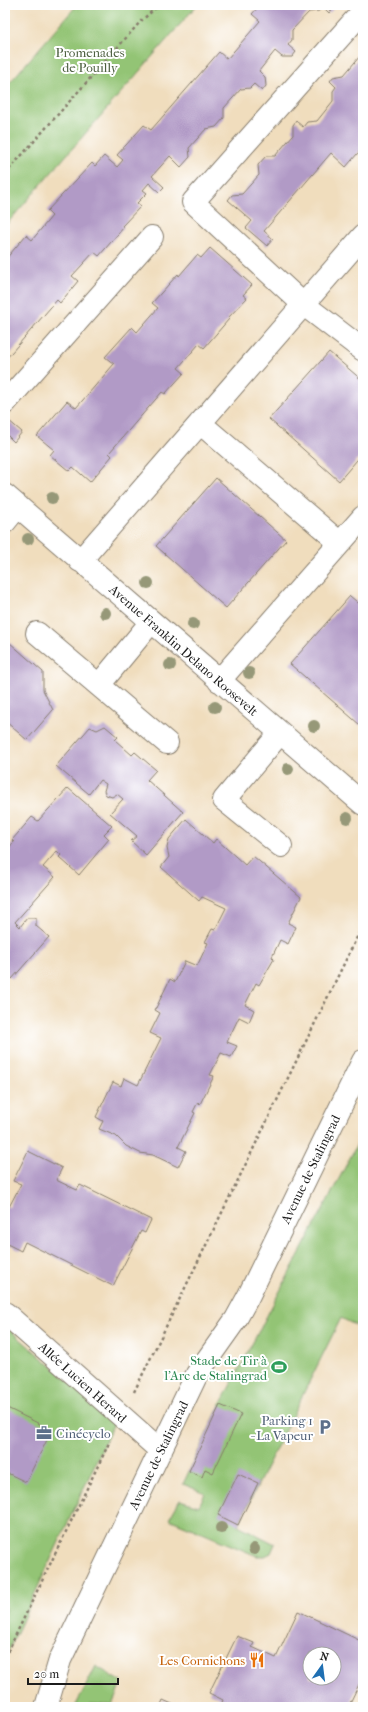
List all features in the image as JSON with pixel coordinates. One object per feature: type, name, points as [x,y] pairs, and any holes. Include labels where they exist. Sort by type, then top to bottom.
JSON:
[{"type":"street","points":[[363,11],[193,202],[303,304],[363,350]]},
{"type":"street","points":[[80,561],[363,236]]},
{"type":"street","points":[[5,403],[152,237]]},
{"type":"street","points":[[200,423],[340,543]]},
{"type":"street","name":"Avenue Franklin Delano Roosevelt","points":[[9,508],[80,561],[363,804]]},
{"type":"street","points":[[218,681],[363,517]]},
{"type":"street","points":[[99,686],[151,622]]},
{"type":"street","points":[[37,633],[167,743]]},
{"type":"street","points":[[280,733],[224,800],[281,846]]},
{"type":"street","name":"Avenue de Stalingrad","points":[[46,1707],[60,1660],[198,1374],[236,1319],[248,1297],[363,1061]]},
{"type":"street","name":"Allée Lucien Herard","points":[[5,1312],[161,1451]]},
{"type":"path","points":[[5,174],[141,21],[159,5]]},
{"type":"path","points":[[5,1657],[363,925]]},
{"type":"green space","name":"Promenades de Pouilly","points":[[77,5],[197,5],[5,226],[5,88]]},
{"type":"green space","name":"Stade de Tir à l'Arc de Stalingrad","points":[[363,1133],[363,1329],[341,1318],[238,1525],[275,1544],[271,1553],[265,1556],[257,1556],[169,1519],[180,1500],[199,1506],[205,1493],[183,1484],[220,1405]]},
{"type":"green space","points":[[5,1326],[115,1421],[5,1658]]},
{"type":"green space","points":[[96,1666],[122,1682],[112,1705],[90,1704],[89,1707],[75,1707]]},
{"type":"building","points":[[260,5],[334,5],[334,8],[329,13],[323,7],[319,11],[309,12],[292,30],[292,40],[288,45],[296,52],[292,57],[282,57],[275,51],[259,71],[265,77],[266,86],[262,91],[254,84],[250,88],[241,89],[224,108],[224,118],[216,127],[206,129],[189,148],[190,157],[181,167],[170,156],[152,176],[164,187],[159,192],[149,183],[143,190],[147,193],[137,203],[141,206],[122,226],[124,227],[99,256],[94,252],[72,276],[78,281],[60,303],[57,300],[5,360],[5,276],[8,273],[5,270],[5,260],[26,235],[32,240],[52,216],[47,211],[92,163],[95,166],[104,156],[117,167],[123,160],[117,155],[144,125],[151,130],[219,52],[227,59],[260,21],[252,14]]},
{"type":"building","points":[[363,43],[363,147],[346,167],[331,153],[264,231],[273,239],[267,246],[246,228],[252,221],[228,200],[232,195],[242,194],[259,175],[258,165],[266,156],[275,156],[293,135],[293,125],[296,121],[303,127],[307,122],[317,121],[333,101],[333,91],[336,87],[330,81],[333,77],[344,75],[360,56],[360,46]]},
{"type":"building","points":[[210,248],[252,285],[243,295],[247,298],[228,318],[229,319],[204,348],[199,344],[178,368],[184,373],[165,394],[162,392],[109,453],[112,456],[90,482],[73,467],[69,471],[50,455],[54,450],[37,436],[67,401],[76,408],[114,364],[105,357],[132,327],[137,332],[158,308],[152,303],[178,274],[179,276],[197,255],[201,258]]},
{"type":"building","points":[[329,352],[363,381],[363,453],[339,481],[269,419]]},
{"type":"building","points":[[8,420],[22,432],[14,442],[5,433],[5,424]]},
{"type":"building","points":[[216,478],[286,540],[226,608],[156,546]]},
{"type":"building","points":[[350,596],[363,607],[363,722],[360,725],[290,664]]},
{"type":"building","points":[[9,642],[43,672],[43,690],[53,710],[27,740],[5,721],[5,700],[7,698],[5,696],[5,647]]},
{"type":"building","points":[[105,726],[118,737],[115,740],[132,755],[135,752],[156,770],[147,780],[183,812],[146,855],[131,841],[137,836],[110,813],[123,799],[117,794],[112,797],[106,795],[104,791],[106,784],[100,780],[89,794],[56,766],[90,727],[97,730]]},
{"type":"building","points":[[68,788],[112,826],[104,834],[109,839],[79,875],[59,857],[61,855],[57,851],[43,867],[55,877],[15,922],[20,927],[27,918],[36,918],[36,926],[49,937],[12,979],[5,973],[5,857],[7,855],[5,852],[14,842],[12,840],[32,817],[38,821]]},
{"type":"building","points":[[186,819],[213,843],[216,839],[245,865],[253,856],[301,897],[288,923],[296,927],[288,944],[280,940],[272,957],[274,959],[259,985],[256,983],[245,1005],[254,1010],[249,1022],[239,1017],[227,1042],[237,1046],[231,1057],[221,1053],[210,1075],[214,1076],[200,1104],[198,1102],[193,1112],[195,1113],[178,1147],[186,1151],[178,1167],[153,1155],[140,1153],[126,1146],[116,1136],[99,1129],[103,1121],[96,1117],[113,1082],[121,1086],[124,1078],[138,1085],[161,1038],[150,1033],[160,1013],[155,1010],[170,979],[175,982],[185,961],[197,966],[208,943],[205,942],[212,929],[215,930],[226,908],[202,897],[199,901],[161,867],[169,857],[167,848],[169,839]]},
{"type":"building","points":[[28,1151],[62,1168],[56,1180],[77,1190],[80,1185],[151,1220],[145,1233],[141,1231],[113,1286],[25,1242],[21,1251],[5,1243],[5,1206],[9,1207],[21,1184],[13,1181]]},
{"type":"building","points":[[220,1405],[241,1414],[213,1473],[205,1469],[202,1477],[189,1471]]},
{"type":"building","points":[[5,1407],[52,1430],[26,1482],[5,1472]]},
{"type":"building","points":[[238,1474],[258,1483],[238,1525],[218,1515]]},
{"type":"building","points":[[298,1611],[363,1642],[363,1676],[348,1707],[220,1707],[223,1700],[209,1693],[237,1636],[254,1643],[252,1647],[276,1658]]},
{"type":"building","points":[[163,1700],[179,1707],[160,1707]]},
{"type":"place","name":"Stade de Tir à l'Arc de Stalingrad","points":[[279,1367]]},
{"type":"place","name":"Parking 1 - La Vapeur","points":[[325,1427]]},
{"type":"place","name":"Cinécyclo","points":[[44,1433]]},
{"type":"place","name":"Les Cornichons","points":[[257,1660]]}]
